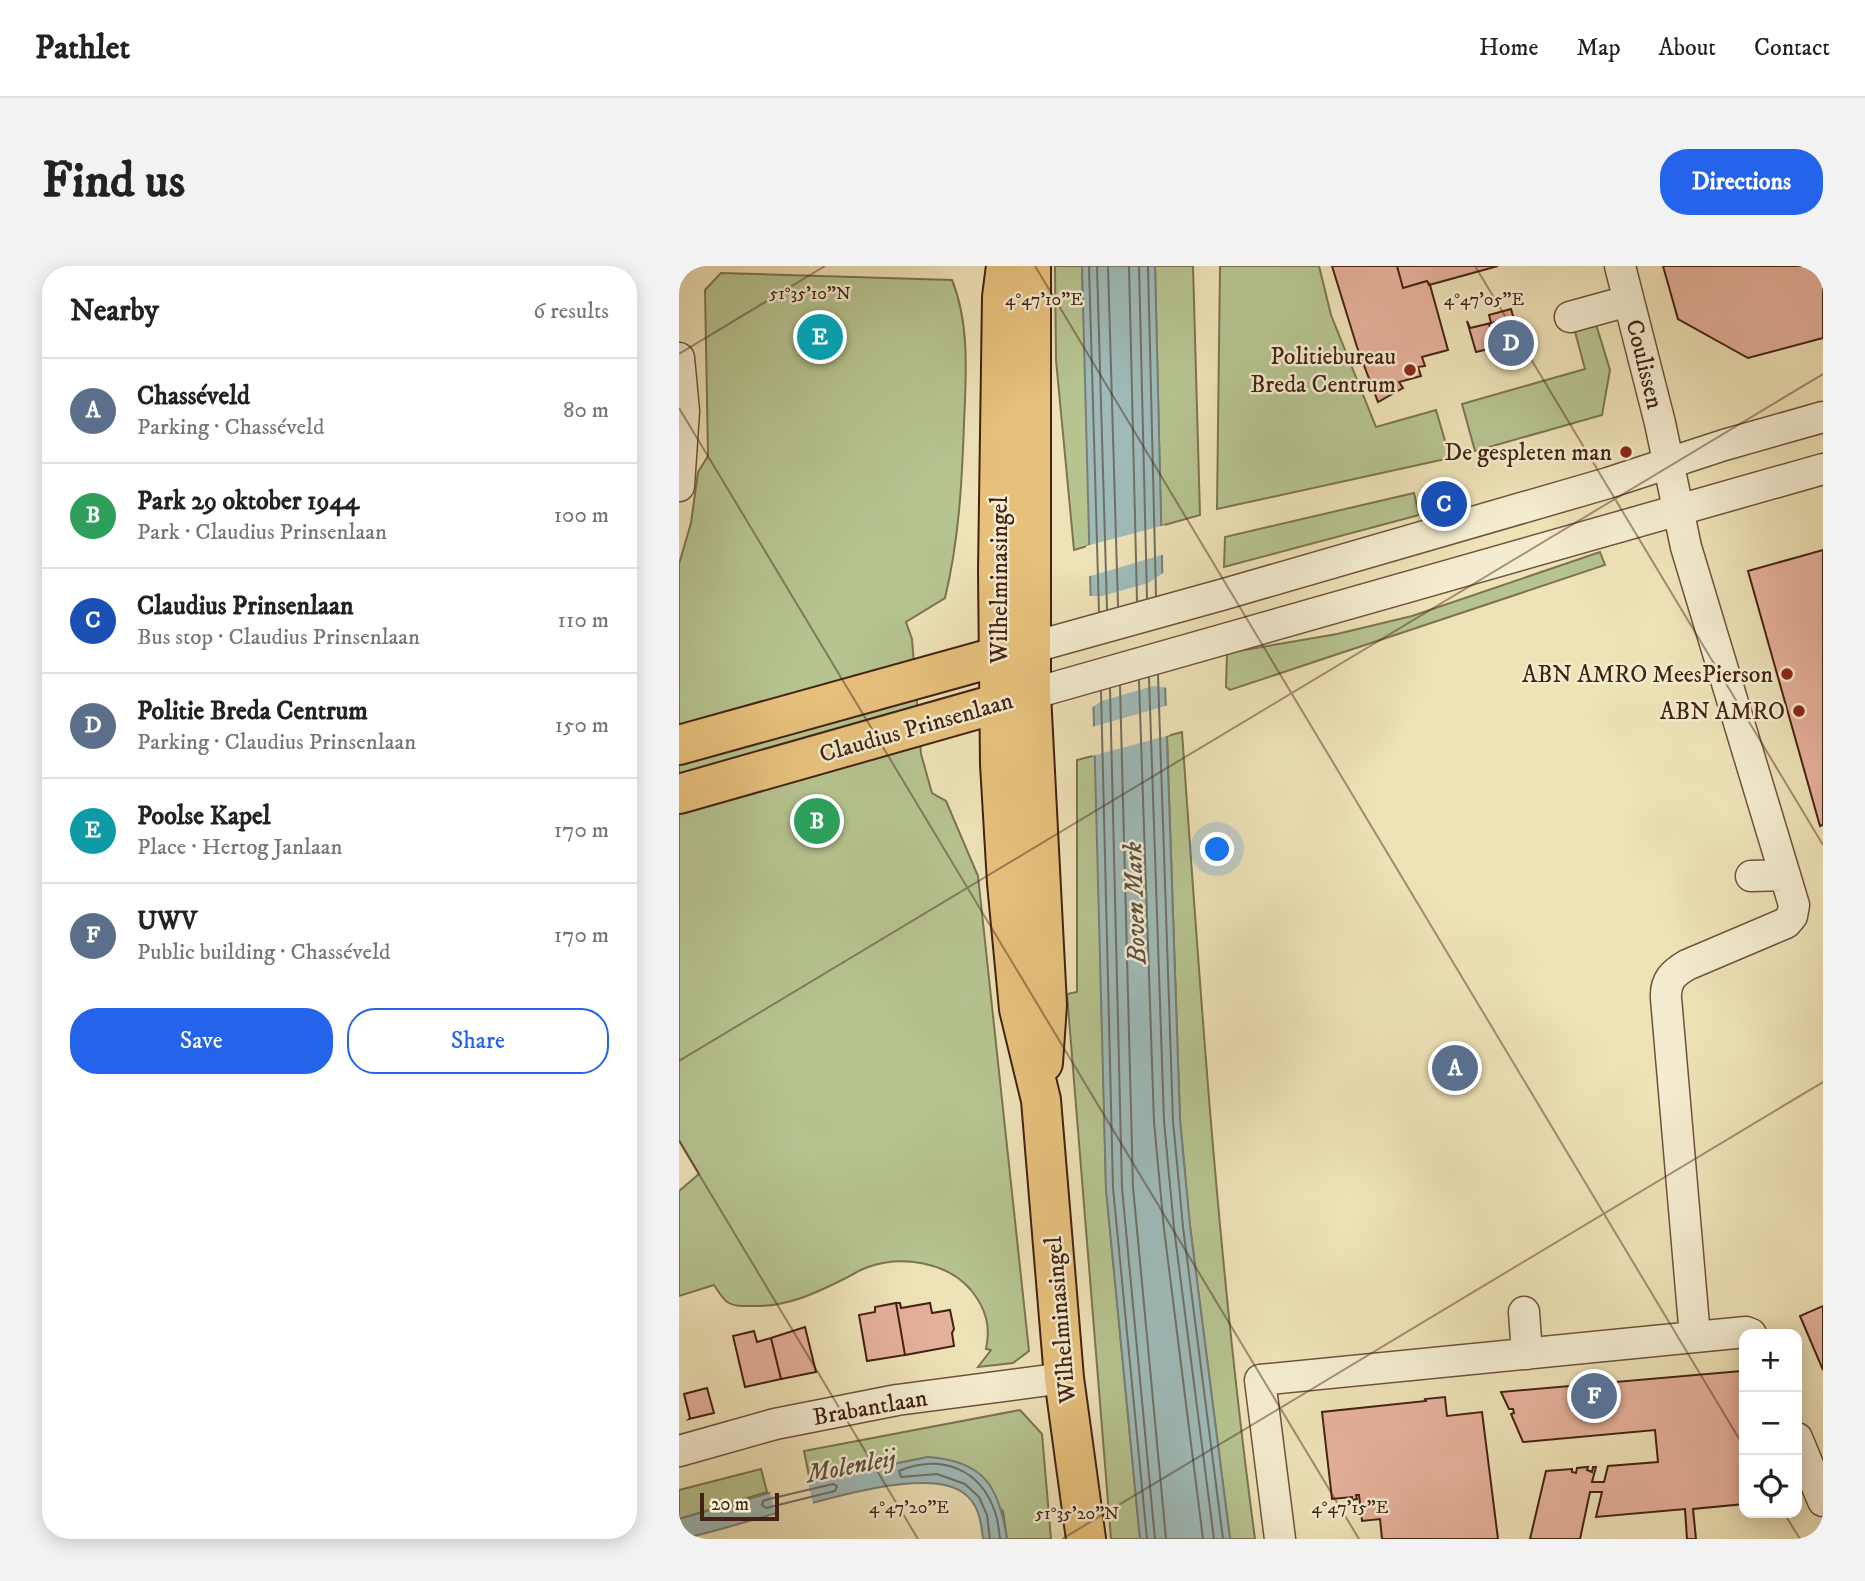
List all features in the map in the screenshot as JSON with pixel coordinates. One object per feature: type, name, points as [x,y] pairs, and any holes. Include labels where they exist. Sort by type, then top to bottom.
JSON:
[{"type":"main road","name":"Wilhelminasingel","points":[[1006,266],[999,475],[1015,652]]},
{"type":"main road","name":"Wilhelminasingel","points":[[1031,266],[1015,699],[1048,1005],[1041,1100],[1064,1378],[1086,1539]]},
{"type":"main road","name":"Claudius Prinsenlaan","points":[[679,745],[1015,652]]},
{"type":"main road","name":"Claudius Prinsenlaan","points":[[679,794],[1015,699]]},
{"type":"street","name":"Coulissen","points":[[1620,266],[1668,463]]},
{"type":"street","points":[[1570,317],[1628,301]]},
{"type":"street","points":[[679,358],[684,442],[679,486]]},
{"type":"street","name":"Claudius Prinsenlaan","points":[[1015,652],[1608,483],[1724,445],[1823,417]]},
{"type":"street","points":[[1668,463],[1686,547],[1794,905],[1789,920],[1782,925],[1687,965],[1676,971],[1667,986],[1695,1337]]},
{"type":"street","name":"Claudius Prinsenlaan","points":[[1015,699],[1823,469]]},
{"type":"street","points":[[1751,876],[1785,875]]},
{"type":"street","points":[[1524,1312],[1527,1354]]},
{"type":"street","points":[[1280,1539],[1260,1380],[1739,1333]]},
{"type":"street","name":"Brabantlaan","points":[[679,1451],[775,1424],[897,1401],[1064,1378]]},
{"type":"street","points":[[1802,1450],[1823,1502]]},
{"type":"green space","points":[[1055,266],[1082,266],[1091,545],[1074,550],[1056,360]]},
{"type":"green space","points":[[1155,266],[1193,266],[1200,515],[1161,526]]},
{"type":"green space","points":[[1220,266],[1319,266],[1331,315],[1376,427],[1436,410],[1450,458],[1217,509]]},
{"type":"green space","points":[[721,273],[952,280],[958,297],[966,369],[961,489],[954,554],[945,598],[906,622],[912,639],[921,754],[932,793],[946,801],[978,876],[1029,1351],[1013,1363],[978,1367],[991,1350],[986,1349],[987,1325],[980,1304],[961,1280],[937,1267],[923,1264],[881,1263],[811,1294],[765,1306],[733,1305],[725,1300],[714,1285],[679,1296],[679,1191],[699,1174],[679,1140],[679,564],[691,523],[698,472],[708,456],[705,290]]},
{"type":"green space","points":[[1595,321],[1610,370],[1602,415],[1475,451],[1462,404],[1585,369],[1574,328]]},
{"type":"green space","points":[[1414,493],[1419,515],[1224,567],[1225,537]]},
{"type":"green space","points":[[1600,552],[1605,565],[1230,690],[1226,687],[1227,653],[1337,634],[1412,616]]},
{"type":"green space","points":[[1182,732],[1221,1237],[1255,1539],[1230,1539],[1190,1226],[1180,1120],[1167,736]]},
{"type":"green space","points":[[1096,755],[1106,1189],[1140,1539],[1111,1539],[1067,994],[1077,992],[1077,760]]},
{"type":"green space","points":[[1020,1410],[1042,1434],[1051,1539],[1007,1539],[1003,1511],[928,1457],[810,1481],[804,1451]]},
{"type":"green space","points":[[761,1469],[767,1492],[679,1519],[679,1490]]},
{"type":"water","name":"Boven Mark","points":[[1082,266],[1155,266],[1165,683],[1180,1120],[1190,1226],[1230,1539],[1140,1539],[1106,1189]]},
{"type":"water","points":[[928,1457],[963,1464],[985,1480],[999,1504],[1007,1539],[983,1539],[976,1507],[962,1492],[938,1484],[906,1484],[825,1499],[679,1539],[679,1519],[810,1481]]},
{"type":"pier","points":[[1165,525],[1165,554],[1087,577],[1086,546]]},
{"type":"pier","points":[[1166,571],[1169,688],[1153,686],[1102,701],[1091,708],[1088,596],[1102,596],[1148,583]]},
{"type":"pier","points":[[1169,705],[1170,735],[1092,756],[1092,727]]},
{"type":"pier","points":[[807,1479],[814,1507],[776,1516],[769,1488]]},
{"type":"building","points":[[1332,266],[1397,266],[1403,288],[1427,281],[1430,285],[1448,350],[1422,357],[1425,366],[1418,367],[1421,376],[1399,382],[1403,388],[1378,402],[1357,347]]},
{"type":"building","points":[[1397,266],[1498,266],[1429,285],[1427,281],[1403,288]]},
{"type":"building","points":[[1663,266],[1823,266],[1823,338],[1748,358],[1678,319]]},
{"type":"building","points":[[1511,309],[1520,340],[1504,344],[1498,321],[1489,324],[1496,347],[1476,352],[1467,321],[1470,328],[1491,323],[1489,315]]},
{"type":"building","points":[[809,325],[831,326],[831,348],[808,347]]},
{"type":"building","points":[[1823,550],[1823,825],[1820,826],[1748,571]]},
{"type":"building","points":[[896,1303],[900,1303],[901,1308],[930,1303],[932,1313],[950,1310],[954,1346],[905,1355]]},
{"type":"building","points":[[896,1303],[905,1355],[867,1361],[859,1315],[875,1312],[875,1307]]},
{"type":"building","points":[[1823,1306],[1823,1370],[1800,1316]]},
{"type":"building","points":[[805,1327],[816,1372],[781,1379],[771,1338]]},
{"type":"building","points":[[754,1331],[757,1342],[771,1338],[781,1379],[745,1387],[733,1336]]},
{"type":"building","points":[[1739,1371],[1739,1504],[1693,1509],[1696,1539],[1687,1539],[1685,1509],[1596,1517],[1602,1492],[1590,1492],[1580,1539],[1530,1539],[1546,1471],[1572,1469],[1572,1472],[1576,1473],[1577,1468],[1588,1467],[1587,1470],[1592,1472],[1593,1467],[1596,1467],[1592,1482],[1604,1482],[1608,1466],[1658,1462],[1655,1430],[1523,1442],[1511,1414],[1514,1413],[1513,1409],[1509,1409],[1501,1392]]},
{"type":"building","points":[[707,1388],[714,1413],[689,1419],[684,1394]]},
{"type":"building","points":[[1445,1397],[1447,1416],[1482,1412],[1498,1539],[1382,1539],[1380,1519],[1362,1521],[1359,1495],[1352,1500],[1352,1497],[1332,1499],[1322,1412]]},
{"type":"place","name":"Poolse Kapel","points":[[820,337]]},
{"type":"place","name":"Politie Breda Centrum","points":[[1511,343]]},
{"type":"place","name":"Politiebureau Breda Centrum","points":[[1410,370]]},
{"type":"place","name":"De gespleten man","points":[[1626,452]]},
{"type":"place","name":"Claudius Prinsenlaan","points":[[1444,504]]},
{"type":"place","name":"ABN AMRO MeesPierson","points":[[1787,674]]},
{"type":"place","name":"ABN AMRO","points":[[1799,711]]},
{"type":"place","name":"Park 29 oktober 1944","points":[[817,821]]},
{"type":"place","name":"Chasséveld","points":[[1455,1068]]},
{"type":"place","name":"UWV","points":[[1594,1396]]},
{"type":"water label","name":"Molenleij","points":[[851,1465]]}]
